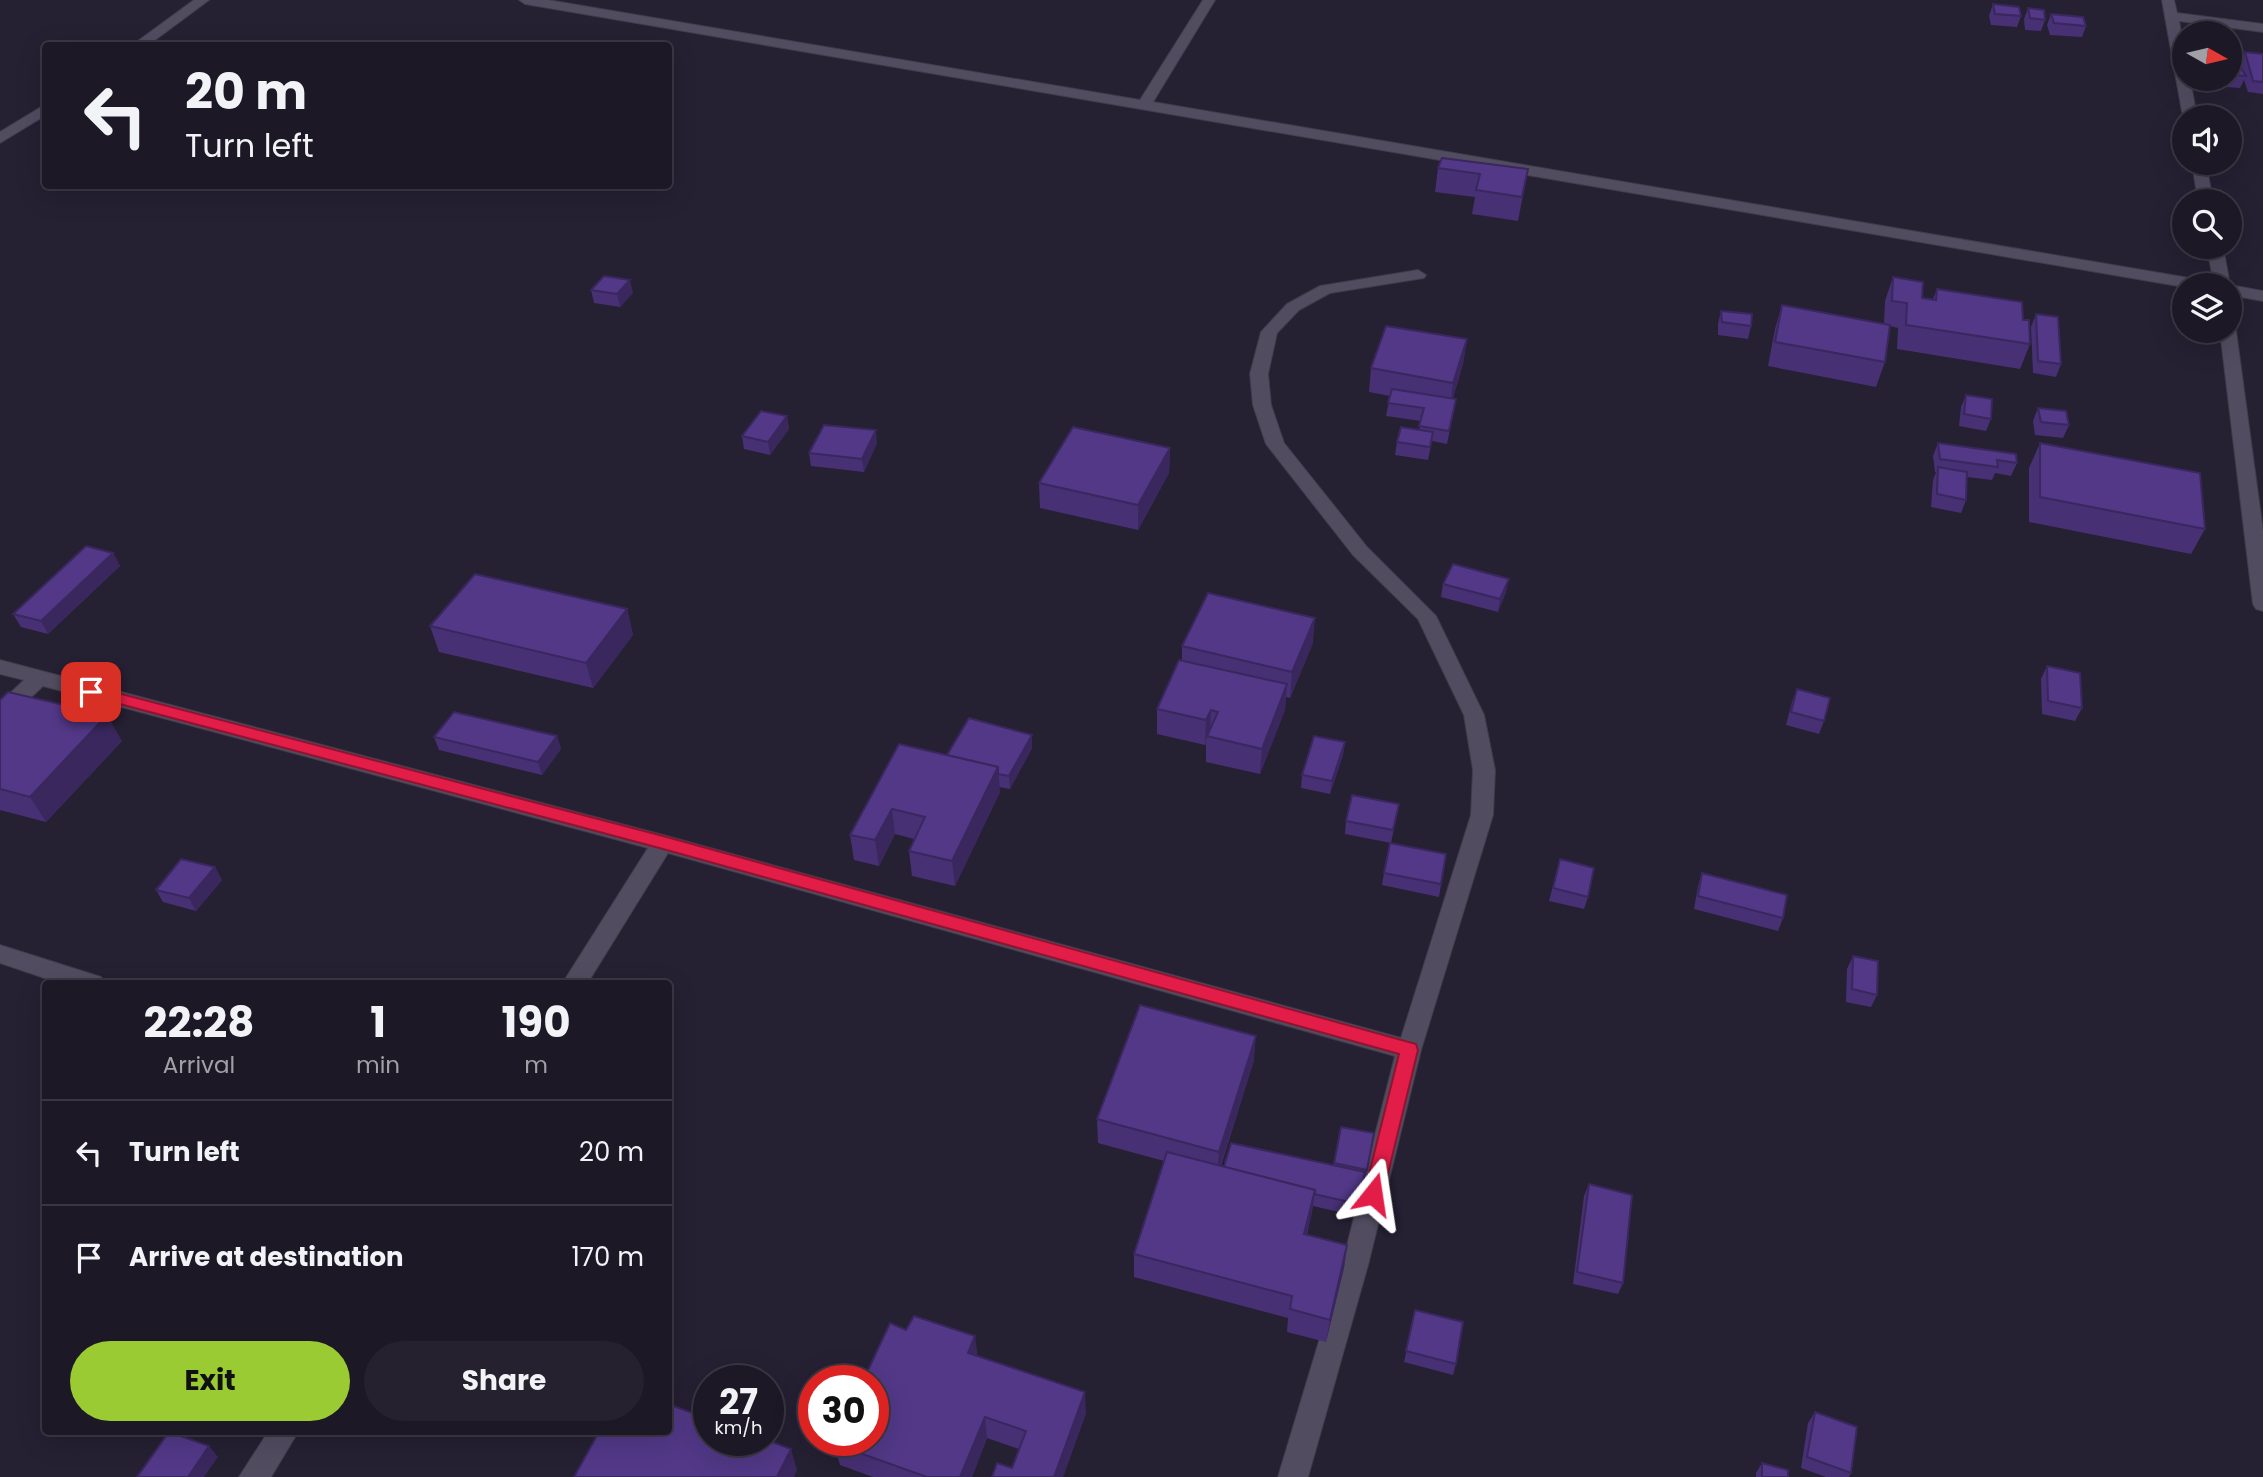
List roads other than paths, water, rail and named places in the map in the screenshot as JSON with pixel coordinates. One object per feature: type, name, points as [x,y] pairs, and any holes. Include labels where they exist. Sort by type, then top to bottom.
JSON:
[{"type":"street","points":[[143,42],[203,0]]},
{"type":"street","points":[[525,0],[2172,280]]},
{"type":"street","points":[[1144,105],[1209,0]]},
{"type":"street","points":[[2168,0],[2188,105]]},
{"type":"street","points":[[2171,16],[2263,27]]},
{"type":"street","points":[[0,139],[42,111]]},
{"type":"street","points":[[1293,1477],[1339,1322],[1394,1117],[1409,1050],[1482,815],[1484,770],[1474,715],[1426,616],[1360,551],[1275,444],[1262,405],[1259,374],[1269,332],[1293,307],[1326,289],[1418,275]]},
{"type":"street","points":[[2242,292],[2263,296]]},
{"type":"street","points":[[2230,343],[2263,604]]},
{"type":"street","points":[[0,667],[663,843],[1409,1050]]},
{"type":"street","points":[[0,715],[39,678]]},
{"type":"street","points":[[577,980],[663,843]]},
{"type":"street","points":[[0,954],[81,980]]},
{"type":"street","points":[[254,1477],[282,1435]]}]
